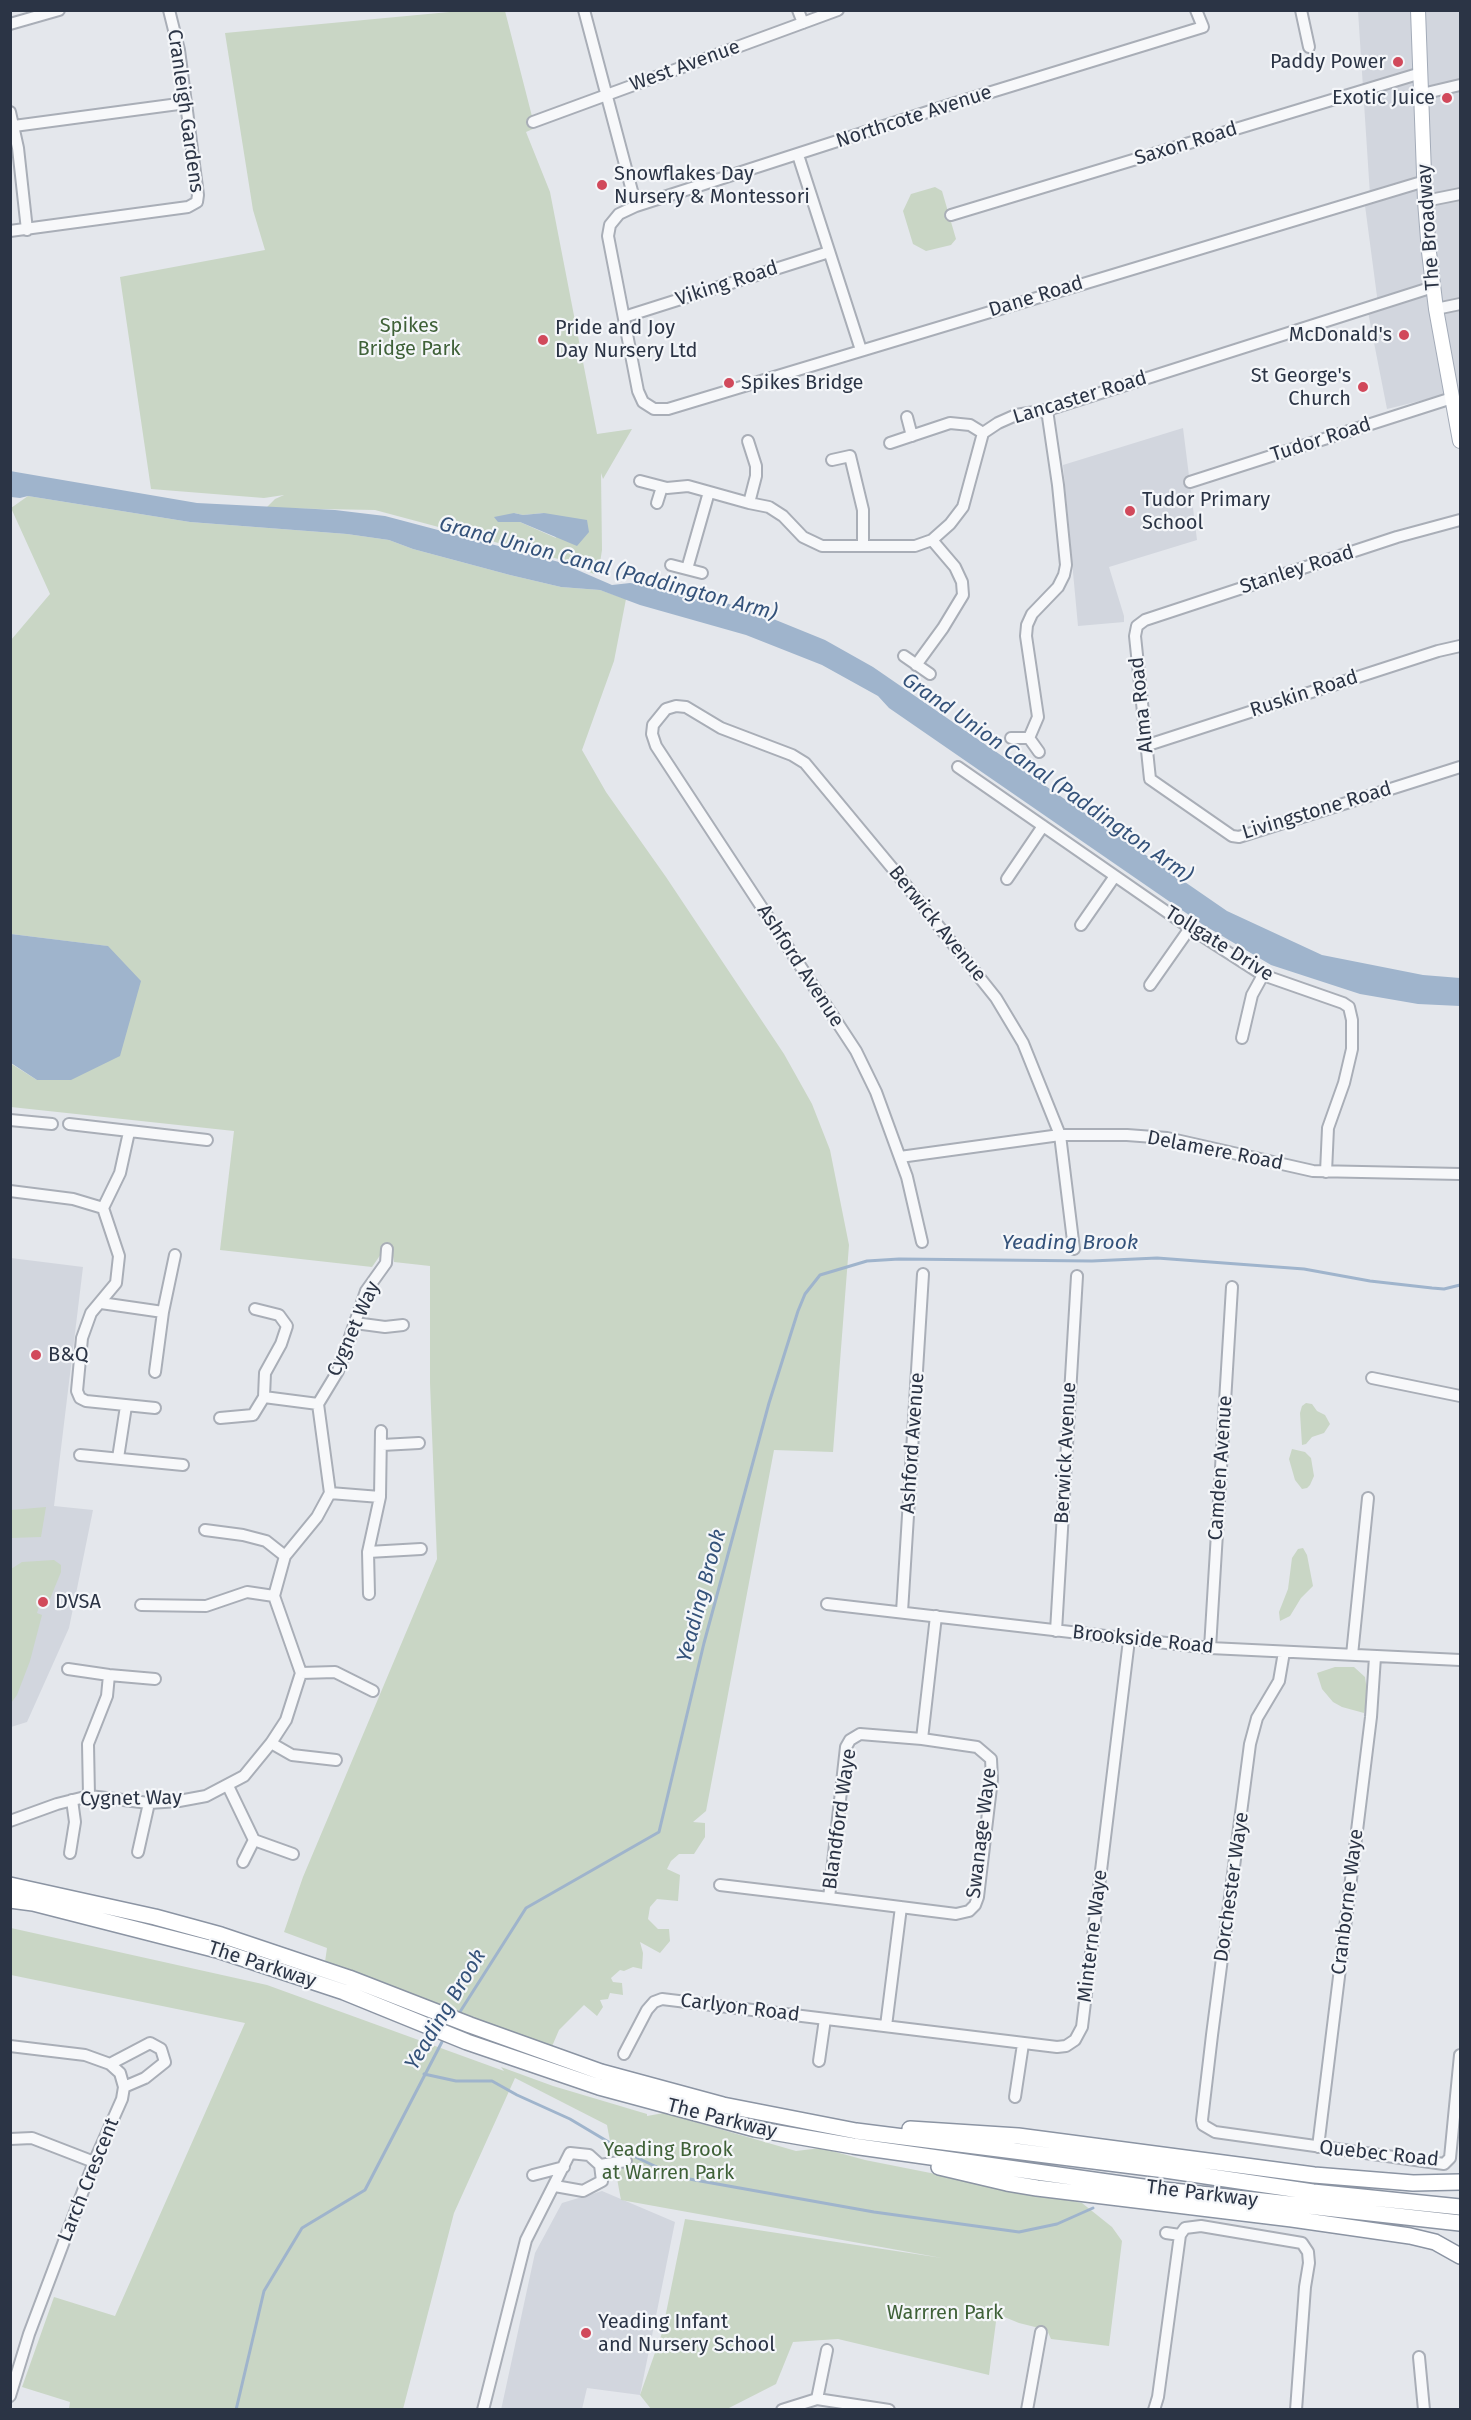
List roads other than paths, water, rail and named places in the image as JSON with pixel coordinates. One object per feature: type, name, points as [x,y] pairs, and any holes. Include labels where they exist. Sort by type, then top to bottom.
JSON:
[{"type":"highway","name":"The Parkway","points":[[10,1885],[144,1914],[221,1935],[328,1970],[601,2072],[855,2138],[1164,2190],[1461,2223]]},
{"type":"highway","name":"The Parkway","points":[[10,1900],[33,1903],[217,1950],[344,1992],[467,2042],[599,2087],[755,2129],[1032,2155],[1165,2170],[1313,2192],[1461,2207]]},
{"type":"highway","points":[[855,2138],[964,2131],[1314,2175],[1413,2183],[1461,2182]]},
{"type":"highway","points":[[855,2138],[1007,2183],[1410,2236],[1435,2242],[1461,2256]]},
{"type":"main road","name":"The Broadway","points":[[1418,10],[1425,201],[1433,287],[1452,398],[1458,411],[1461,441]]},
{"type":"street","points":[[10,24],[59,10]]},
{"type":"street","name":"Cranleigh Gardens","points":[[10,231],[195,204],[198,195],[177,39],[170,10]]},
{"type":"street","points":[[584,10],[636,206]]},
{"type":"street","points":[[798,10],[803,23]]},
{"type":"street","name":"West Avenue","points":[[533,122],[838,10]]},
{"type":"street","name":"Northcote Avenue","points":[[624,317],[608,236],[612,220],[619,214],[636,206],[970,98],[1203,27],[1196,10]]},
{"type":"street","points":[[1301,10],[1309,47]]},
{"type":"street","name":"Saxon Road","points":[[951,215],[1421,73]]},
{"type":"street","points":[[1422,94],[1461,85]]},
{"type":"street","points":[[14,126],[186,103]]},
{"type":"street","points":[[10,112],[14,126],[27,230]]},
{"type":"street","points":[[798,155],[861,350]]},
{"type":"street","name":"Dane Road","points":[[624,317],[638,391],[643,402],[657,410],[668,409],[1425,181]]},
{"type":"street","points":[[1425,201],[1461,194]]},
{"type":"street","name":"Viking Road","points":[[624,317],[829,252]]},
{"type":"street","name":"Lancaster Road","points":[[983,433],[998,423],[1017,415],[1047,410],[1433,287]]},
{"type":"street","points":[[1436,309],[1461,304]]},
{"type":"street","name":"Tudor Road","points":[[1190,482],[1452,398]]},
{"type":"street","points":[[1029,738],[1038,717],[1026,629],[1032,614],[1058,587],[1066,565],[1047,410]]},
{"type":"street","points":[[907,417],[912,436]]},
{"type":"street","points":[[640,481],[667,488],[688,486],[769,507],[783,516],[803,537],[822,546],[915,546],[932,540],[950,524],[963,507],[983,433],[970,425],[950,423],[890,443]]},
{"type":"street","points":[[748,441],[756,466],[756,476],[748,503]]},
{"type":"street","points":[[832,460],[862,452]]},
{"type":"street","points":[[850,456],[863,510],[864,545]]},
{"type":"street","points":[[657,503],[662,487]]},
{"type":"street","points":[[687,569],[710,492]]},
{"type":"street","name":"Stanley Road","points":[[1137,626],[1145,620],[1242,588],[1420,530],[1461,520]]},
{"type":"street","points":[[916,664],[943,628],[963,595],[962,582],[955,567],[932,540]]},
{"type":"street","points":[[671,565],[702,573]]},
{"type":"street","name":"Alma Road","points":[[1137,626],[1135,636],[1140,701],[1148,745],[1147,771],[1152,782]]},
{"type":"street","name":"Ruskin Road","points":[[1148,745],[1438,651],[1461,646]]},
{"type":"street","points":[[904,656],[930,674]]},
{"type":"street","name":"Berwick Avenue","points":[[666,709],[681,706],[690,709],[721,728],[792,755],[812,769],[1004,1008],[1031,1060],[1060,1135],[1074,1249]]},
{"type":"street","name":"Ashford Avenue","points":[[666,709],[653,724],[652,734],[656,746],[856,1051],[876,1092],[900,1156],[913,1197],[922,1242]]},
{"type":"street","points":[[1011,738],[1029,738]]},
{"type":"street","points":[[1029,738],[1039,752]]},
{"type":"street","name":"Tollgate Drive","points":[[958,767],[1190,928],[1263,975],[1343,1003],[1351,1010],[1352,1048],[1344,1083],[1328,1128],[1326,1172]]},
{"type":"street","name":"Livingstone Road","points":[[1152,782],[1232,836],[1239,837],[1461,767]]},
{"type":"street","points":[[1007,879],[1042,826]]},
{"type":"street","points":[[1081,925],[1115,876]]},
{"type":"street","points":[[1150,985],[1190,928]]},
{"type":"street","points":[[1242,1038],[1252,995],[1263,975]]},
{"type":"street","points":[[10,1120],[52,1124]]},
{"type":"street","points":[[69,1124],[207,1140]]},
{"type":"street","points":[[129,1132],[120,1173],[103,1208],[119,1256],[116,1283],[91,1313],[82,1338],[77,1391],[80,1398],[86,1401],[155,1408]]},
{"type":"street","name":"Delamere Road","points":[[900,1156],[1060,1135],[1127,1135],[1167,1138],[1326,1172],[1461,1174]]},
{"type":"street","points":[[10,1191],[73,1199],[103,1208]]},
{"type":"street","name":"Cygnet Way","points":[[318,1404],[338,1371],[366,1292],[386,1263],[387,1249]]},
{"type":"street","points":[[155,1372],[163,1312],[175,1255]]},
{"type":"street","name":"Ashford Avenue","points":[[902,1612],[923,1274]]},
{"type":"street","name":"Berwick Avenue","points":[[1056,1631],[1077,1276]]},
{"type":"street","name":"Camden Avenue","points":[[1209,1648],[1232,1287]]},
{"type":"street","points":[[101,1303],[163,1312]]},
{"type":"street","points":[[220,1418],[253,1415],[264,1397],[265,1373],[281,1344],[287,1326],[279,1315],[255,1310]]},
{"type":"street","points":[[355,1323],[385,1327],[403,1325]]},
{"type":"street","points":[[1372,1378],[1461,1396]]},
{"type":"street","points":[[264,1397],[318,1404],[330,1493],[317,1517],[285,1556],[274,1596],[301,1673],[335,1672],[373,1691]]},
{"type":"street","points":[[118,1458],[126,1406]]},
{"type":"street","points":[[369,1594],[368,1552],[380,1497],[381,1431]]},
{"type":"street","points":[[382,1445],[419,1443]]},
{"type":"street","points":[[80,1455],[183,1465]]},
{"type":"street","points":[[330,1493],[380,1497]]},
{"type":"street","points":[[1352,1655],[1368,1498]]},
{"type":"street","points":[[205,1530],[243,1535],[266,1541],[285,1556]]},
{"type":"street","points":[[368,1552],[421,1549]]},
{"type":"street","points":[[141,1605],[206,1606],[247,1592],[274,1596]]},
{"type":"street","name":"Brookside Road","points":[[827,1604],[1209,1648],[1461,1660]]},
{"type":"street","points":[[922,1739],[936,1616]]},
{"type":"street","name":"Minterne Waye","points":[[886,2026],[1062,2047],[1073,2042],[1081,2032],[1129,1640]]},
{"type":"street","name":"Dorchester Waye","points":[[1205,2127],[1202,2120],[1250,1744],[1257,1718],[1279,1681],[1284,1652]]},
{"type":"street","name":"Cranborne Waye","points":[[1318,2147],[1371,1717],[1375,1657]]},
{"type":"street","points":[[68,1669],[155,1679]]},
{"type":"street","name":"Cygnet Way","points":[[10,1821],[89,1796],[149,1803],[179,1801],[228,1786],[244,1776],[271,1743],[286,1720],[301,1673]]},
{"type":"street","points":[[89,1796],[88,1744],[107,1696],[109,1675]]},
{"type":"street","name":"Blandford Waye","points":[[829,1898],[848,1743],[857,1735],[865,1734],[922,1739]]},
{"type":"street","name":"Swanage Waye","points":[[901,1907],[960,1914],[972,1908],[978,1897],[992,1779],[992,1759],[977,1747],[922,1739]]},
{"type":"street","points":[[271,1743],[292,1755],[336,1760]]},
{"type":"street","points":[[228,1786],[254,1840],[292,1854]]},
{"type":"street","points":[[70,1853],[75,1822],[72,1800]]},
{"type":"street","points":[[138,1852],[149,1803]]},
{"type":"street","points":[[243,1862],[254,1840]]},
{"type":"street","name":"Blandford Waye","points":[[720,1885],[901,1907]]},
{"type":"street","points":[[886,2026],[901,1907]]},
{"type":"street","name":"Carlyon Road","points":[[624,2054],[647,2010],[654,2002],[662,1999],[886,2026]]},
{"type":"street","points":[[819,2061],[825,2019]]},
{"type":"street","points":[[10,2046],[85,2055],[110,2064],[120,2073],[124,2087],[144,2078],[165,2062],[161,2049],[150,2043],[110,2064]]},
{"type":"street","points":[[1016,2097],[1023,2044]]},
{"type":"street","name":"Quebec Road","points":[[1205,2127],[1215,2132],[1447,2163],[1450,2158],[1461,2055]]},
{"type":"street","name":"Larch Crescent","points":[[11,2392],[29,2334],[94,2162],[122,2099],[124,2087]]},
{"type":"street","points":[[10,2139],[32,2138],[94,2162]]},
{"type":"street","points":[[483,2409],[526,2240],[570,2153],[589,2155],[600,2165],[602,2181],[583,2191],[555,2186]]},
{"type":"street","points":[[600,2165],[626,2161]]},
{"type":"street","points":[[534,2175],[564,2167]]},
{"type":"street","points":[[1154,2409],[1158,2397],[1180,2235],[1185,2228],[1201,2226],[1302,2243],[1308,2252],[1309,2263],[1296,2409]]},
{"type":"street","points":[[1166,2234],[1180,2235]]},
{"type":"street","points":[[1027,2409],[1041,2332]]},
{"type":"street","points":[[817,2399],[827,2350]]},
{"type":"street","points":[[1419,2357],[1424,2409]]},
{"type":"street","points":[[782,2409],[817,2399],[889,2409]]},
{"type":"water","points":[[10,471],[197,503],[335,510],[385,516],[559,562],[612,585],[630,583],[659,588],[713,599],[761,614],[825,640],[873,667],[1227,911],[1322,955],[1423,975],[1460,978],[1460,1006],[1418,1004],[1360,994],[1271,965],[1202,924],[889,708],[878,696],[822,665],[746,635],[640,605],[600,590],[561,587],[510,575],[413,549],[389,540],[347,534],[190,522],[28,496],[11,497]]},
{"type":"water","points":[[514,513],[523,515],[544,513],[587,520],[589,532],[577,546],[520,522],[498,522],[494,517]]},
{"type":"water","points":[[11,934],[108,946],[141,981],[120,1056],[71,1080],[37,1080],[11,1063]]},
{"type":"waterway","name":"Yeading Brook","points":[[458,2015],[526,1908],[659,1832],[704,1643],[769,1403],[798,1311],[805,1294],[820,1275],[867,1261],[899,1259],[1092,1261],[1157,1258],[1304,1269],[1370,1281],[1432,1288],[1444,1289],[1460,1285]]},
{"type":"waterway","name":"Yeading Brook","points":[[236,2410],[264,2291],[302,2228],[365,2190],[444,2038]]},
{"type":"waterway","points":[[424,2074],[456,2081],[492,2081],[570,2119],[627,2153],[678,2177],[874,2212],[1019,2232],[1057,2224],[1093,2208]]},
{"type":"place","name":"Paddy Power","points":[[1398,62]]},
{"type":"place","name":"Exotic Juice","points":[[1447,98]]},
{"type":"place","name":"Snowflakes Day Nursery & Montessori","points":[[602,185]]},
{"type":"place","name":"McDonald's","points":[[1404,335]]},
{"type":"place","name":"Pride and Joy Day Nursery Ltd","points":[[543,340]]},
{"type":"place","name":"Spikes Bridge","points":[[729,383]]},
{"type":"place","name":"St George's Church","points":[[1363,387]]},
{"type":"place","name":"Tudor Primary School","points":[[1130,511]]},
{"type":"place","name":"B&Q","points":[[36,1355]]},
{"type":"place","name":"DVSA","points":[[43,1602]]},
{"type":"place","name":"Yeading Infant and Nursery School","points":[[586,2333]]},
{"type":"park label","name":"Spikes Bridge Park","points":[[409,338]]},
{"type":"park label","name":"Yeading Brook at Warren Park","points":[[668,2162]]},
{"type":"park label","name":"Warrren Park","points":[[945,2313]]},
{"type":"water label","name":"Grand Union Canal (Paddington Arm)","points":[[608,569]]},
{"type":"water label","name":"Grand Union Canal (Paddington Arm)","points":[[1047,778]]}]
